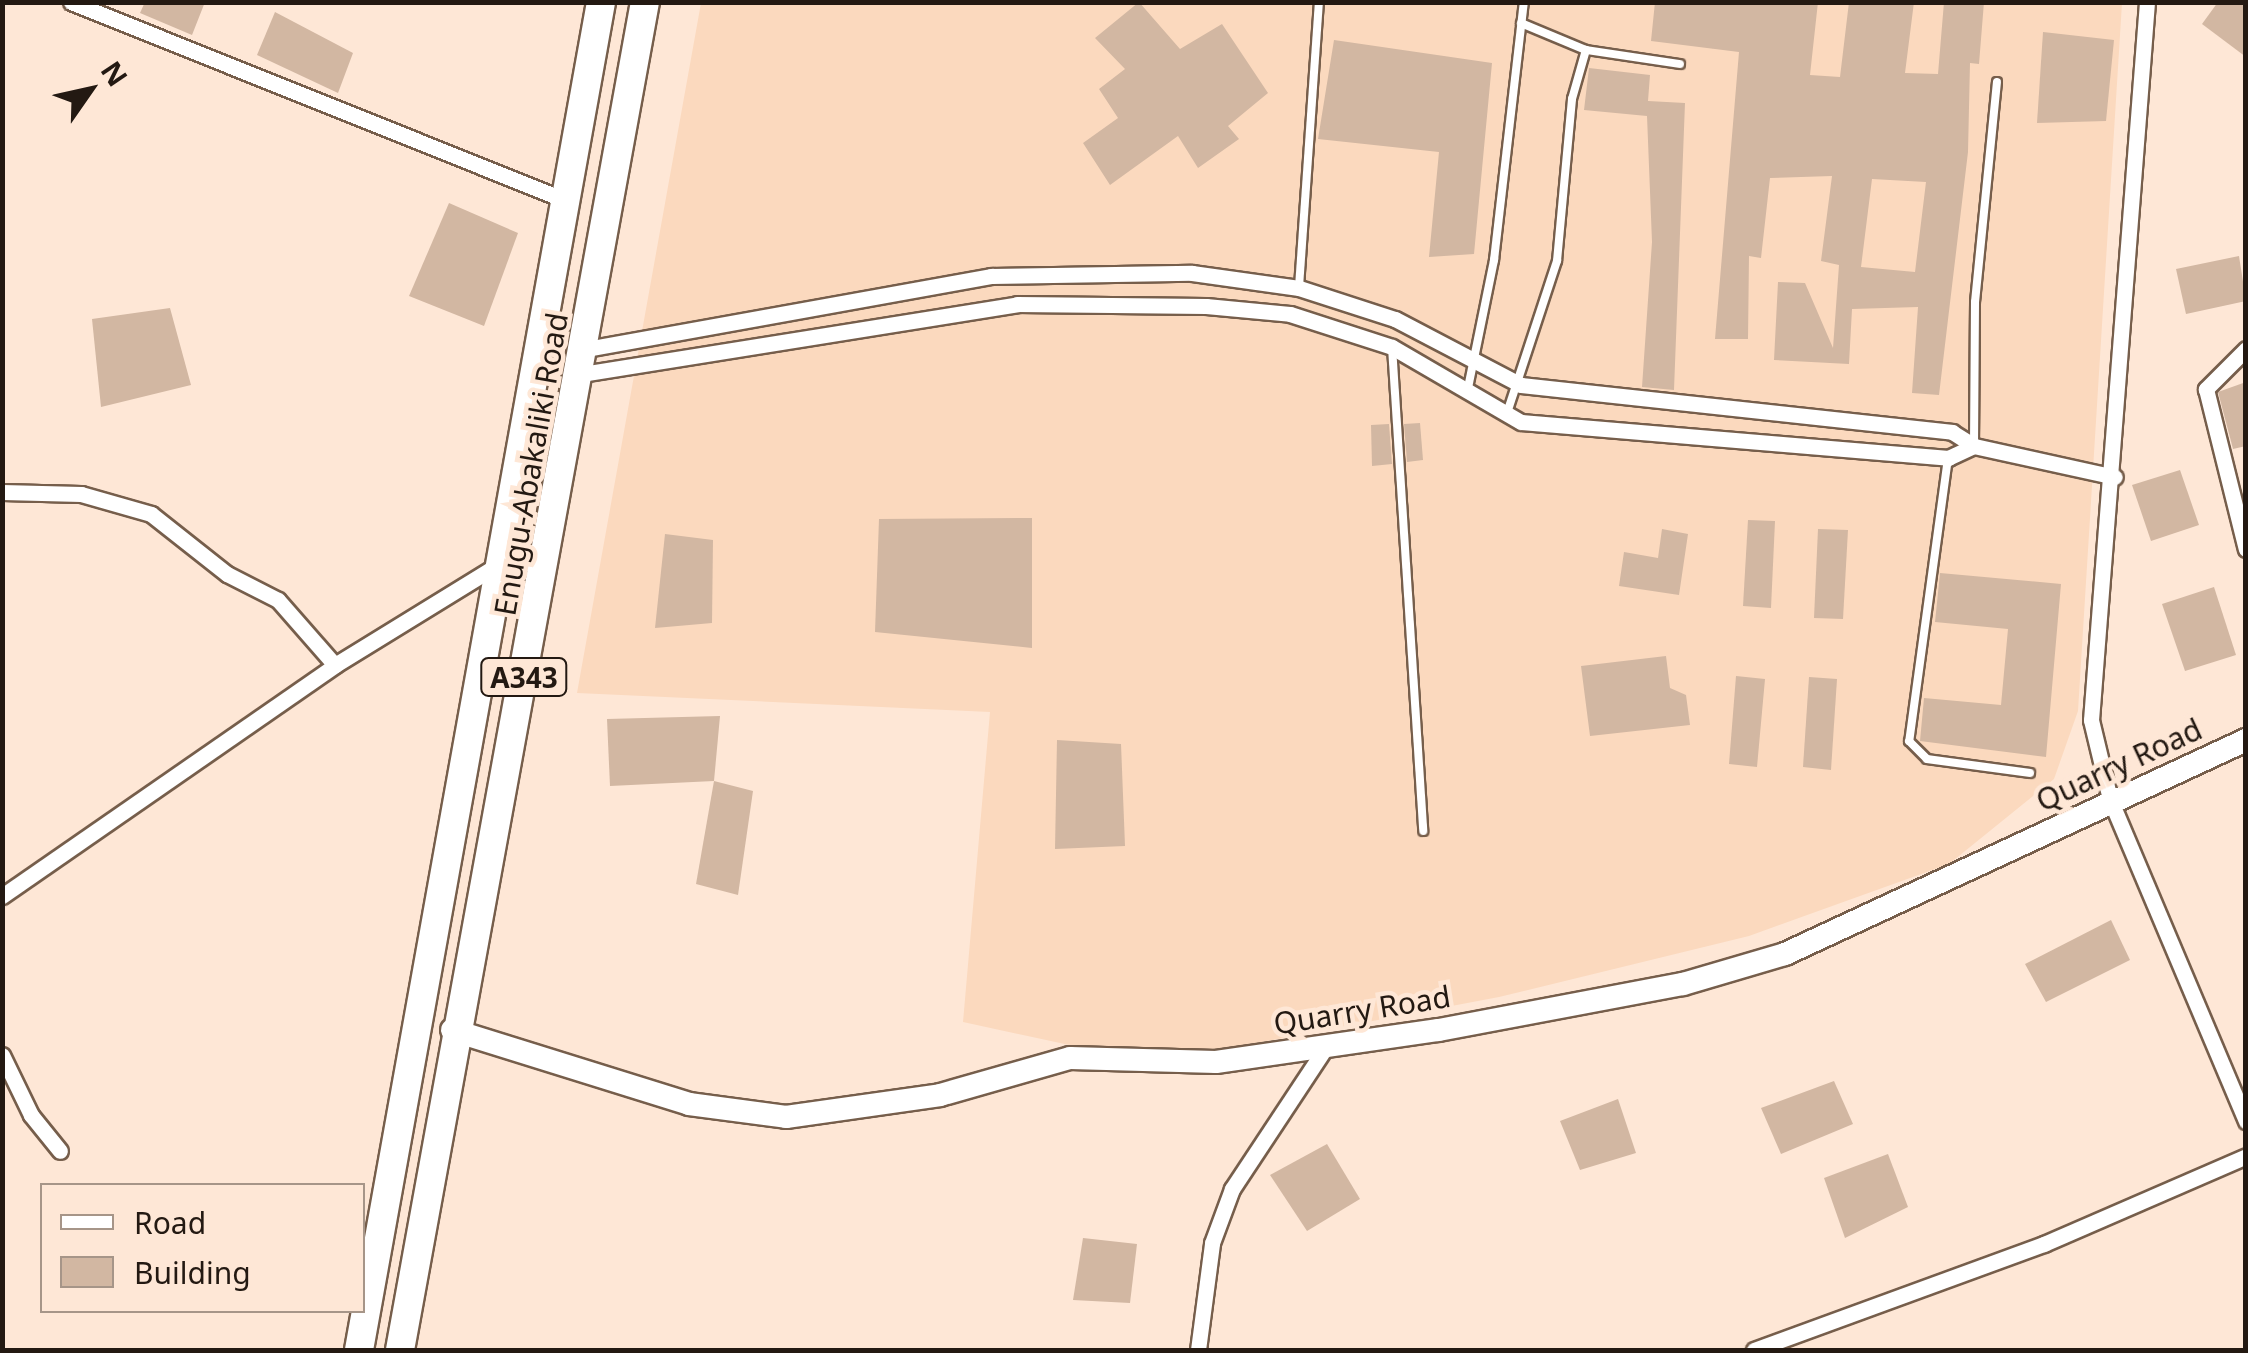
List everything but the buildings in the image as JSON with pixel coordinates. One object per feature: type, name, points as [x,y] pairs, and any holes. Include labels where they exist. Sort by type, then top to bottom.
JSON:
[{"type":"highway","name":"A343","points":[[504,562],[601,2]]},
{"type":"highway","name":"Enugu-Abakaliki Road","points":[[400,1350],[452,1030],[546,565],[645,2]]},
{"type":"highway","name":"Enugu-Abakaliki Road","points":[[359,1350],[504,562]]},
{"type":"street","points":[[71,2],[565,200]]},
{"type":"street","points":[[2148,2],[2115,477],[2091,720],[2110,798],[2246,1122]]},
{"type":"street","points":[[584,362],[991,276],[1192,273],[1299,288],[1395,319],[1522,385],[1952,432],[1974,446],[2115,477]]},
{"type":"street","points":[[584,362],[1017,304],[1290,314],[1392,347],[1508,410],[1521,422],[1948,458],[1974,446]]},
{"type":"street","points":[[2246,349],[2206,390],[2246,549]]},
{"type":"street","points":[[1714,439],[1717,408]]},
{"type":"street","points":[[1858,451],[1860,423]]},
{"type":"street","points":[[2,492],[81,494],[152,514],[227,574],[278,600],[335,665]]},
{"type":"street","points":[[2,896],[335,665],[504,562],[546,565]]},
{"type":"street","name":"Quarry Road","points":[[452,1030],[744,1116],[826,1115],[924,1098],[1070,1058],[1216,1062],[1326,1047],[1586,1004],[1785,954],[1882,914],[2110,798],[2246,740]]},
{"type":"street","points":[[1198,1350],[1212,1242],[1232,1189],[1326,1047]]},
{"type":"street","points":[[2,1055],[31,1114],[60,1151]]},
{"type":"street","points":[[1754,1350],[2044,1244],[2246,1156]]},
{"type":"lane","points":[[1299,288],[1318,2]]},
{"type":"lane","points":[[1468,388],[1524,2]]},
{"type":"lane","points":[[1520,23],[1586,50],[1680,64]]},
{"type":"lane","points":[[1508,410],[1522,385],[1558,260],[1572,99],[1586,50]]},
{"type":"lane","points":[[1974,446],[1975,302],[1997,82]]},
{"type":"lane","points":[[1392,347],[1423,831]]},
{"type":"lane","points":[[1948,458],[1908,741],[1927,759],[2030,773]]},
{"type":"shaded area","points":[[701,3],[2122,3],[2078,711],[2054,779],[1949,864],[1749,936],[1499,997],[1188,1056],[1111,1054],[963,1022],[990,712],[577,693]]}]
